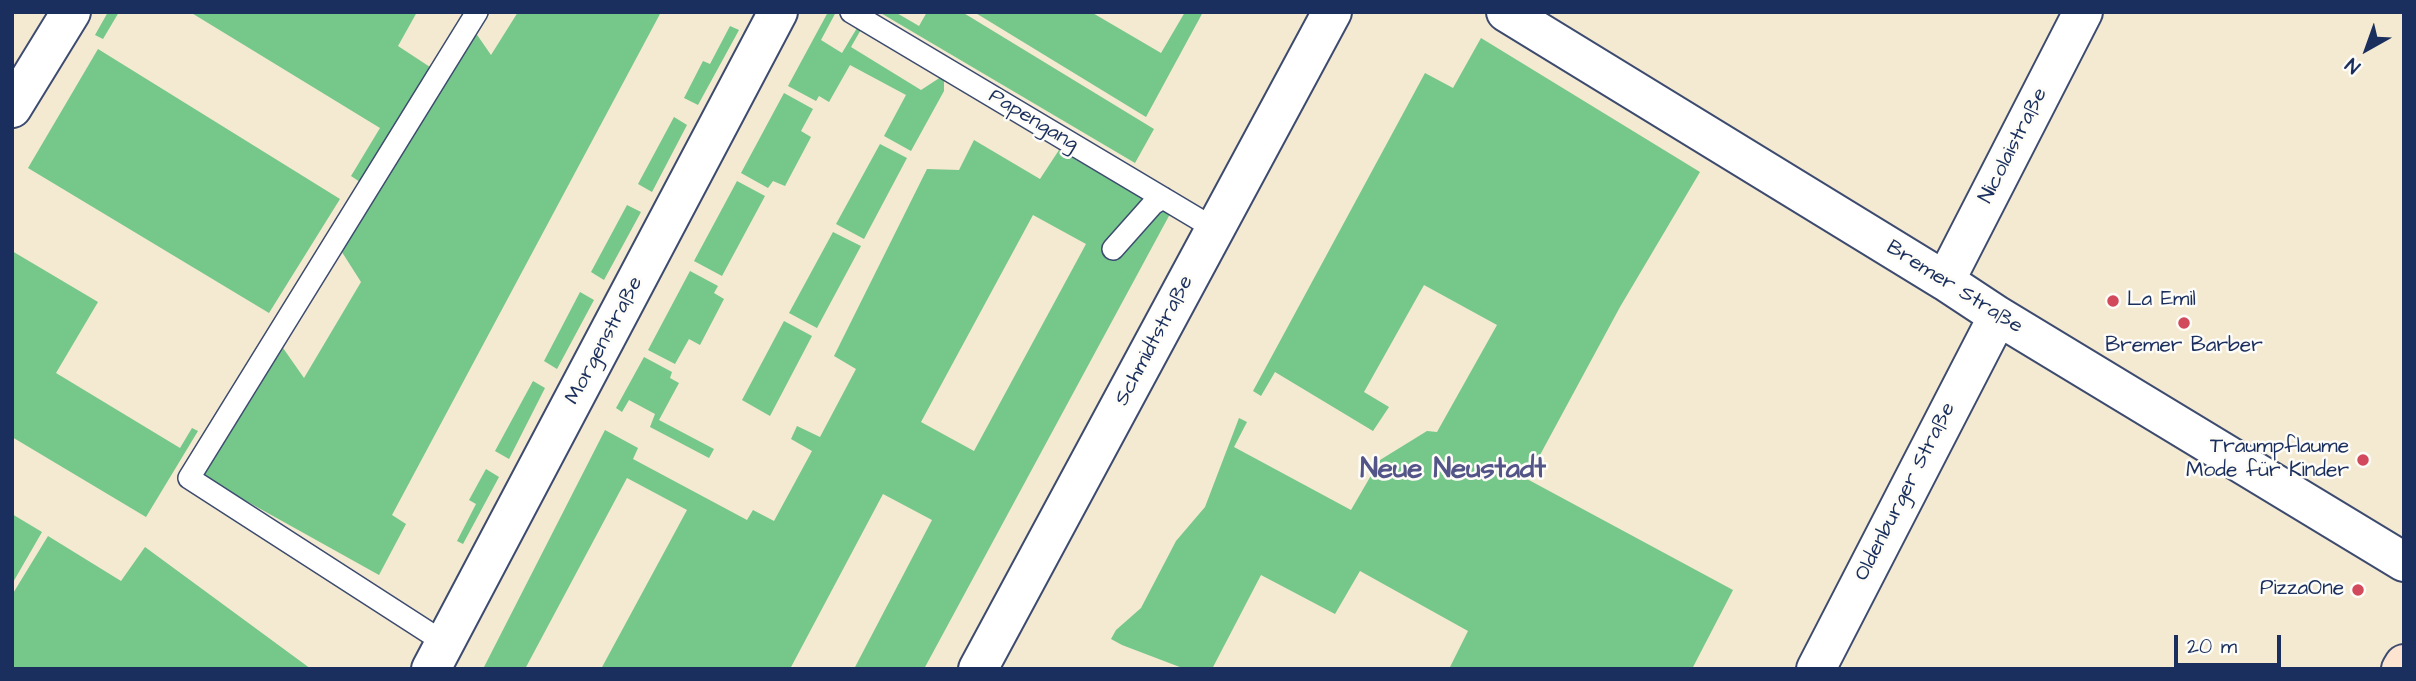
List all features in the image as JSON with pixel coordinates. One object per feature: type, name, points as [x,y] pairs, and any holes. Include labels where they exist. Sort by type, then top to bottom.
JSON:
[{"type":"main road","points":[[2401,669],[2404,664]]},
{"type":"street","points":[[12,108],[71,12]]},
{"type":"street","name":"Morgenstraße","points":[[438,656],[778,12]]},
{"type":"street","name":"Schmidtstraße","points":[[978,669],[1332,12]]},
{"type":"street","name":"Bremer Straße","points":[[1506,12],[1998,316],[2404,562]]},
{"type":"street","name":"Nicolaistraße","points":[[1945,281],[2083,12]]},
{"type":"street","name":"Oldenburger Straße","points":[[1816,669],[1998,316]]},
{"type":"lane","points":[[438,656],[189,478],[477,12]]},
{"type":"lane","name":"Papengang","points":[[850,12],[1215,229]]},
{"type":"lane","points":[[1114,249],[1153,204],[1163,198]]},
{"type":"green space","points":[[108,12],[119,12],[103,39],[95,35]]},
{"type":"green space","points":[[190,12],[417,12],[398,46],[433,69],[363,184],[351,176],[380,128]]},
{"type":"green space","points":[[518,12],[661,12],[392,515],[406,524],[379,575],[203,477],[283,348],[304,378],[361,282],[340,249],[473,29],[491,55]]},
{"type":"green space","points":[[828,12],[836,12],[821,40],[842,53],[860,23],[863,26],[851,47],[921,90],[944,75],[944,91],[911,151],[884,136],[906,95],[850,65],[829,102],[819,96],[816,101],[788,86]]},
{"type":"green space","points":[[879,12],[895,12],[919,26],[927,12],[962,12],[1154,129],[1135,163]]},
{"type":"green space","points":[[974,12],[1091,12],[1161,53],[1185,12],[1203,12],[1146,117]]},
{"type":"green space","points":[[730,26],[739,30],[698,105],[684,98],[703,61],[710,64]]},
{"type":"green space","points":[[1481,38],[1700,172],[1620,307],[1527,479],[1733,590],[1692,669],[1449,669],[1468,631],[1360,571],[1335,614],[1261,575],[1212,669],[1185,669],[1111,639],[1116,630],[1141,608],[1176,541],[1205,507],[1239,418],[1247,422],[1234,447],[1351,510],[1380,460],[1427,431],[1437,432],[1497,325],[1424,285],[1364,392],[1389,407],[1373,431],[1275,372],[1261,396],[1253,391],[1425,73],[1453,88]]},
{"type":"green space","points":[[98,49],[340,199],[269,313],[28,168]]},
{"type":"green space","points":[[784,93],[813,109],[801,131],[811,137],[785,186],[773,181],[768,188],[741,173]]},
{"type":"green space","points":[[674,117],[687,125],[652,192],[638,184]]},
{"type":"green space","points":[[974,140],[1040,179],[1059,150],[1170,214],[924,669],[854,669],[932,520],[883,494],[790,669],[601,669],[687,510],[627,478],[525,669],[483,669],[605,430],[638,448],[633,459],[747,520],[753,510],[774,521],[812,451],[791,439],[797,426],[820,437],[856,369],[834,356],[927,169],[959,170]],"holes":[[[1033,215],[1086,244],[974,451],[921,422]]]},
{"type":"green space","points":[[880,144],[907,158],[864,239],[836,224]]},
{"type":"green space","points":[[737,181],[765,196],[722,276],[694,261]]},
{"type":"green space","points":[[627,205],[641,212],[604,280],[591,272]]},
{"type":"green space","points":[[833,232],[861,246],[817,328],[789,313]]},
{"type":"green space","points":[[12,251],[98,302],[56,373],[180,448],[192,428],[198,431],[146,517],[12,437]]},
{"type":"green space","points":[[690,271],[718,286],[714,293],[724,299],[700,345],[689,339],[675,364],[648,350]]},
{"type":"green space","points":[[580,292],[594,300],[557,369],[544,361]]},
{"type":"green space","points":[[784,321],[812,336],[770,416],[742,400]]},
{"type":"green space","points":[[644,357],[672,372],[670,378],[679,383],[659,420],[714,449],[709,458],[650,427],[655,414],[629,400],[622,412],[616,408]]},
{"type":"green space","points":[[533,381],[545,388],[509,459],[495,451]]},
{"type":"green space","points":[[486,469],[499,477],[463,544],[457,541],[476,504],[469,500]]},
{"type":"green space","points":[[12,514],[42,532],[12,584]]},
{"type":"green space","points":[[48,536],[121,581],[145,547],[311,669],[12,669],[12,595]]},
{"type":"place","name":"La Emil","points":[[2113,301]]},
{"type":"place","name":"Bremer Barber","points":[[2184,323]]},
{"type":"place","name":"Traumpflaume Mode für Kinder","points":[[2363,460]]},
{"type":"place","name":"PizzaOne","points":[[2358,590]]},
{"type":"district","name":"Neue Neustadt","points":[[1453,471]]}]
